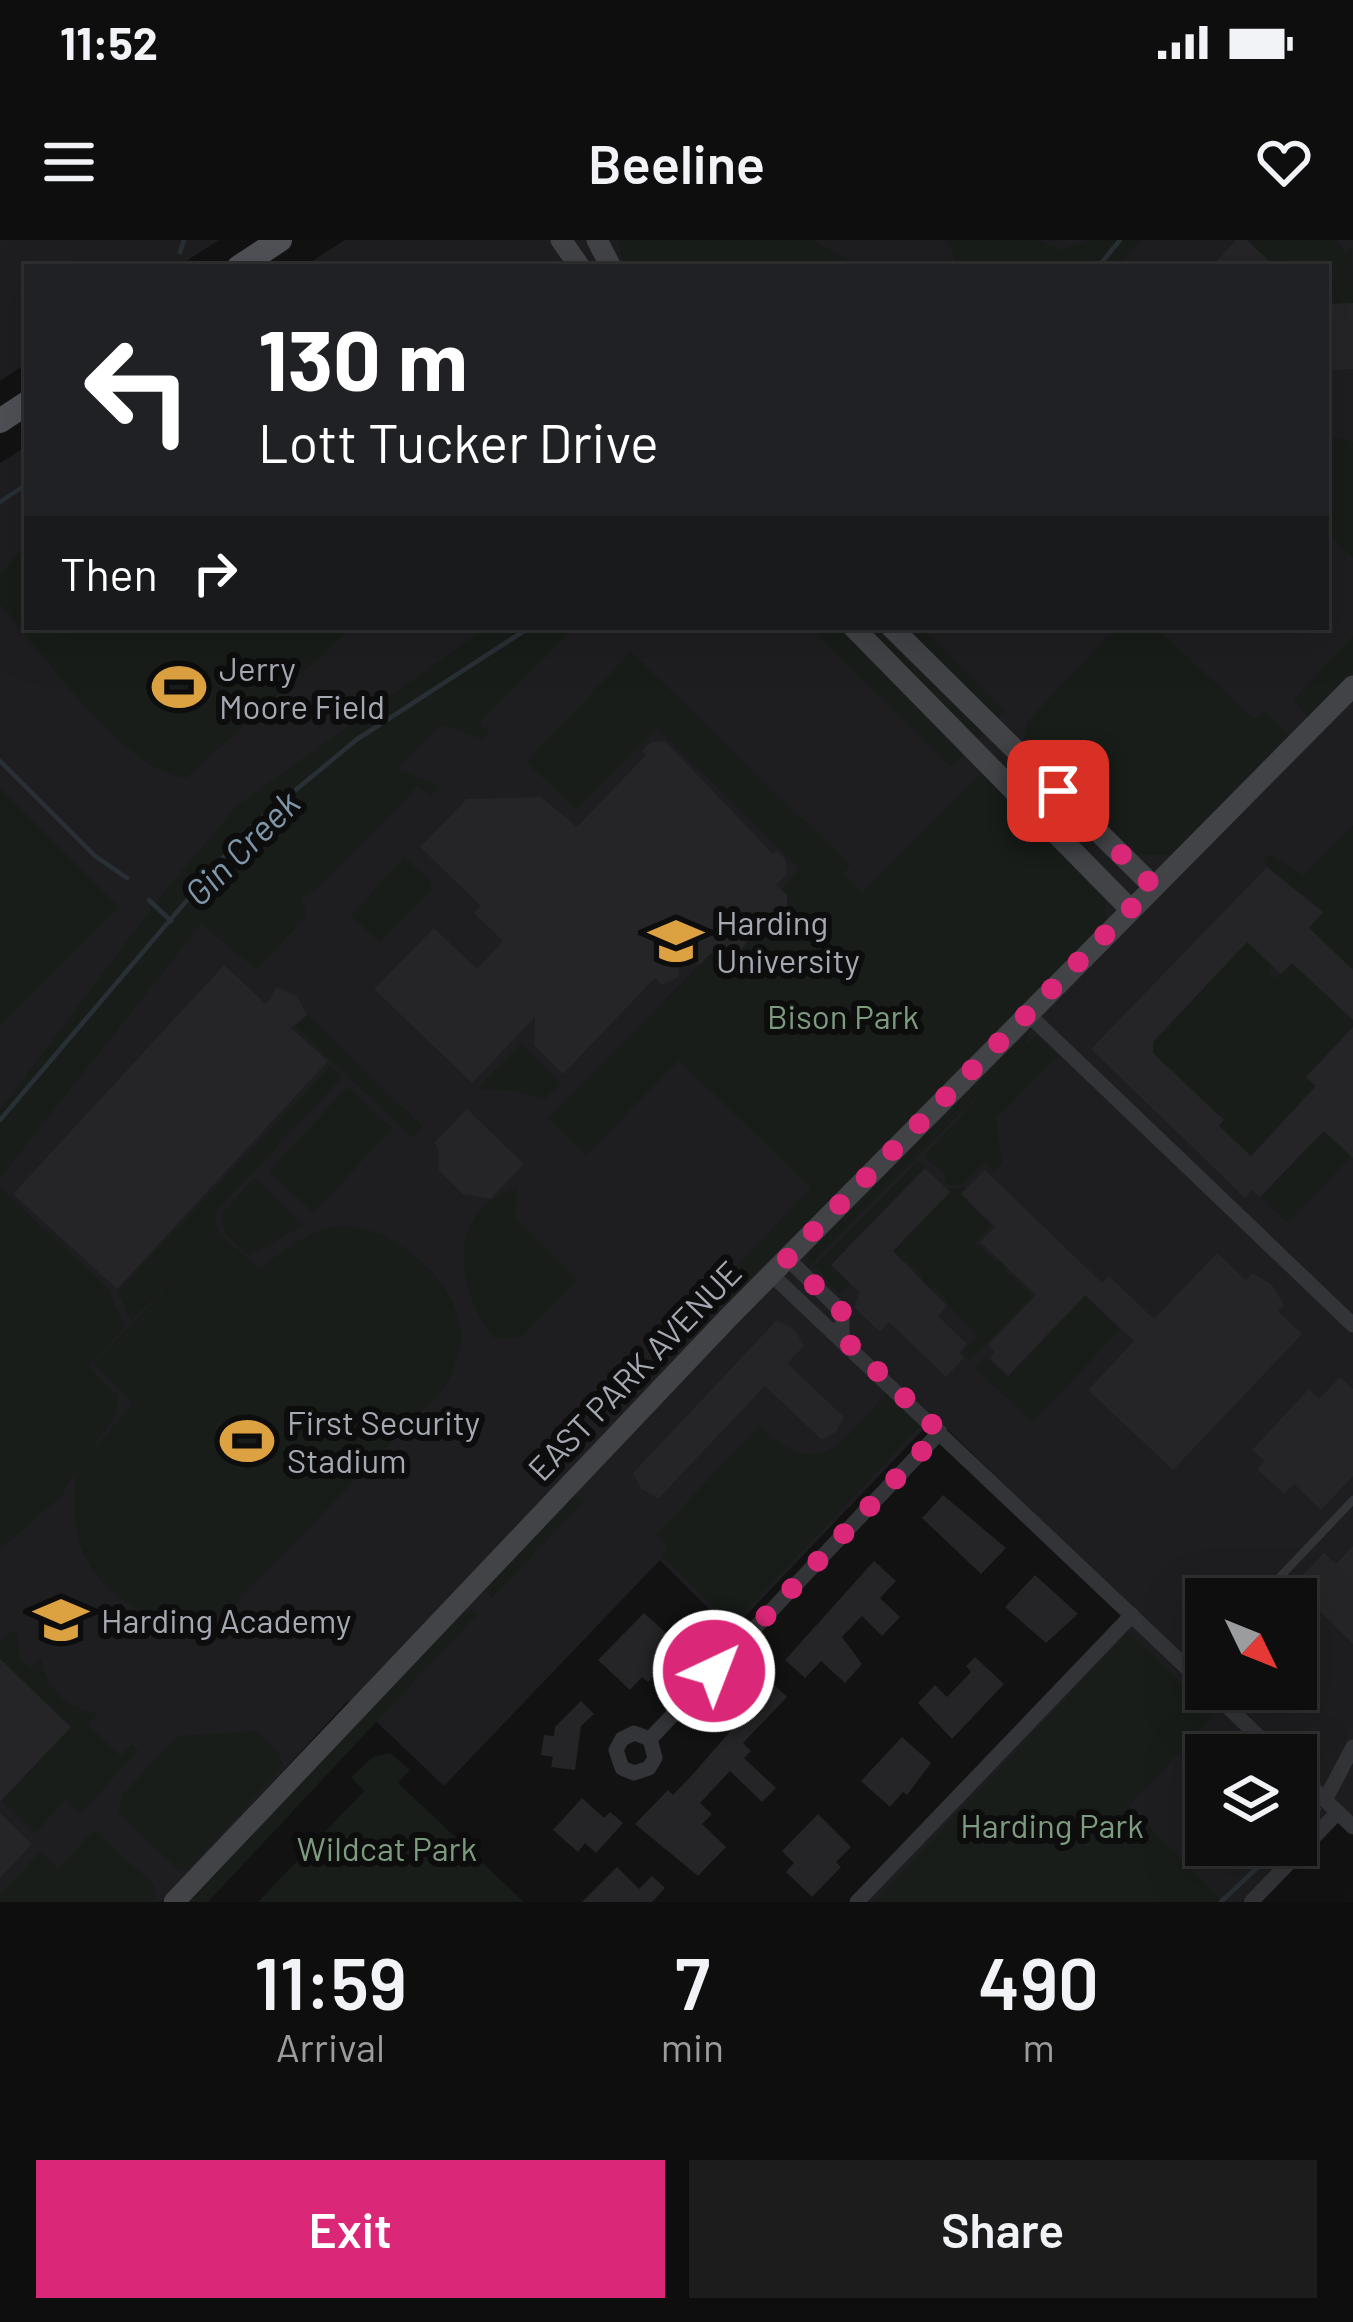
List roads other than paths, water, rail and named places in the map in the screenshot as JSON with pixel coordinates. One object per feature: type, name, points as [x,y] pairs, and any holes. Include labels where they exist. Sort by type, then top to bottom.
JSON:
[{"type":"main road","points":[[243,264],[280,240]]},
{"type":"street","points":[[856,630],[1130,909]]},
{"type":"street","points":[[894,630],[1153,886]]},
{"type":"street","name":"EAST PARK AVENUE","points":[[174,1902],[779,1266],[1353,686]]},
{"type":"street","points":[[1029,1015],[1353,1325]]},
{"type":"street","points":[[779,1266],[940,1432],[1185,1666]]},
{"type":"street","points":[[650,1739],[940,1432]]},
{"type":"street","points":[[857,1902],[1132,1615]]},
{"type":"street","points":[[1231,1710],[1256,1734]]},
{"type":"street","points":[[1251,1902],[1332,1806],[1353,1747]]},
{"type":"street","points":[[1317,1792],[1353,1826]]},
{"type":"lane","points":[[1278,1578],[1353,1500]]},
{"type":"waterway","points":[[180,252],[184,240]]},
{"type":"waterway","name":"Gin Creek","points":[[1100,264],[1120,240]]},
{"type":"waterway","points":[[0,502],[24,486]]},
{"type":"waterway","name":"Gin Creek","points":[[0,1120],[245,832],[356,740],[525,630]]},
{"type":"waterway","points":[[0,761],[95,856],[127,878]]},
{"type":"waterway","points":[[149,900],[171,921]]},
{"type":"waterway","points":[[1221,1902],[1259,1866]]},
{"type":"place","name":"Jerry Moore Field","points":[[179,687]]},
{"type":"place","name":"Harding University","points":[[676,941]]},
{"type":"place","name":"First Security Stadium","points":[[247,1441]]},
{"type":"place","name":"Harding Academy","points":[[61,1620]]},
{"type":"park label","name":"Bison Park","points":[[843,1016]]},
{"type":"park label","name":"Harding Park","points":[[1052,1825]]},
{"type":"park label","name":"Wildcat Park","points":[[387,1848]]}]
